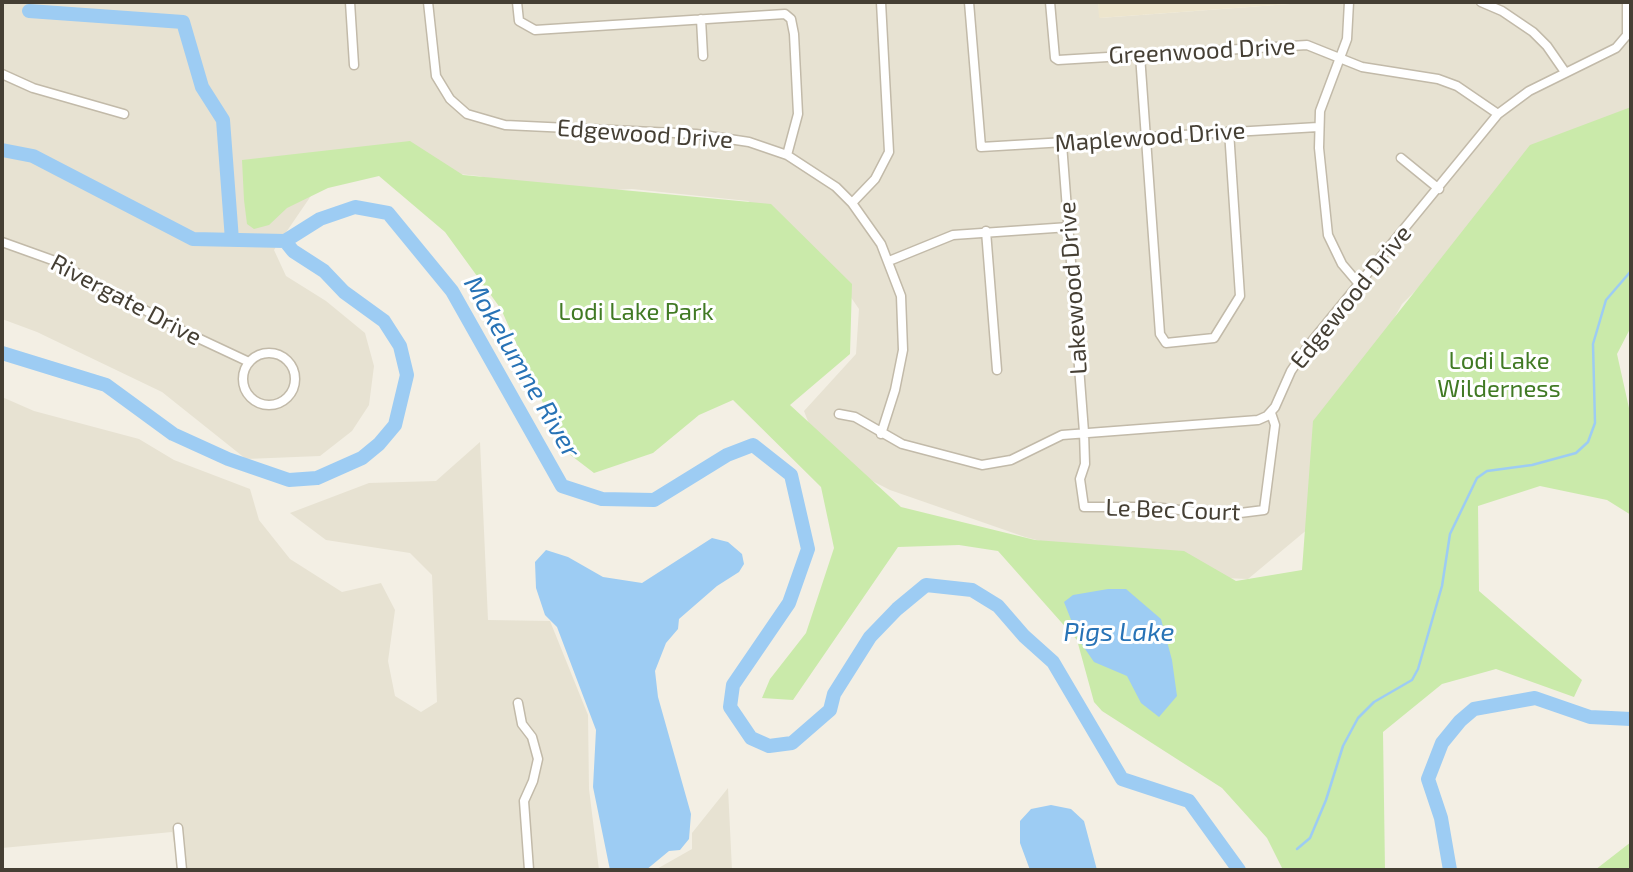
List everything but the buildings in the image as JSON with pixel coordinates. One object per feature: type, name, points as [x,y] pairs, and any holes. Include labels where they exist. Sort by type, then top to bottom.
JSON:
[{"type":"street","points":[[350,2],[354,65]]},
{"type":"street","name":"Edgewood Drive","points":[[428,2],[436,76],[450,99],[467,114],[505,125],[699,134],[749,142],[787,155],[836,187],[852,204],[889,261],[901,296],[903,350],[895,390],[881,434]]},
{"type":"street","points":[[517,2],[520,21],[535,30],[780,13],[791,19],[798,123],[787,155]]},
{"type":"street","points":[[852,204],[875,179],[889,152],[881,2]]},
{"type":"street","name":"Maplewood Drive","points":[[969,2],[981,147],[1318,127]]},
{"type":"street","name":"Greenwood Drive","points":[[1050,2],[1055,58],[1058,60],[1301,45],[1316,47],[1340,61],[1438,79],[1457,86],[1498,114]]},
{"type":"street","points":[[1349,2],[1350,28],[1322,104],[1318,127],[1328,235],[1342,264],[1359,284]]},
{"type":"street","points":[[1480,2],[1502,11],[1547,46],[1565,72]]},
{"type":"street","points":[[1502,11],[1507,2]]},
{"type":"street","name":"Edgewood Drive","points":[[1271,414],[1291,371],[1308,346],[1498,114],[1529,91],[1623,41],[1629,25],[1627,2]]},
{"type":"street","points":[[701,19],[703,56]]},
{"type":"street","points":[[1140,55],[1160,334],[1164,342],[1214,338],[1238,305],[1240,296],[1229,131]]},
{"type":"street","points":[[2,74],[33,88],[124,114]]},
{"type":"street","name":"Lakewood Drive","points":[[1062,144],[1084,432]]},
{"type":"street","points":[[1401,158],[1439,189]]},
{"type":"street","points":[[889,261],[953,235],[1069,227]]},
{"type":"street","points":[[986,231],[997,370]]},
{"type":"street","name":"Rivergate Drive","points":[[2,242],[55,261],[185,332],[249,362]]},
{"type":"street","points":[[272,353],[289,362],[295,381],[288,397],[269,406],[250,398],[243,379],[249,362],[263,354],[272,353]]},
{"type":"street","points":[[839,414],[855,417],[902,444],[982,465],[1011,460],[1062,435],[1258,420],[1271,414]]},
{"type":"street","name":"Le Bec Court","points":[[1084,432],[1085,464],[1080,480],[1081,499],[1088,509],[1153,507],[1224,515],[1254,512],[1267,506],[1275,425],[1271,414]]},
{"type":"street","points":[[518,703],[522,724],[532,737],[538,759],[533,781],[524,801],[529,870]]},
{"type":"street","points":[[178,828],[182,870]]},
{"type":"shaded area","points":[[2,2],[1098,2],[1100,18],[1317,2],[1631,2],[1631,125],[1457,250],[1402,304],[1353,393],[1315,523],[1248,579],[1177,576],[1025,537],[890,490],[821,455],[804,411],[856,354],[859,309],[821,254],[748,201],[632,189],[547,194],[479,176],[377,166],[317,187],[274,250],[286,276],[326,301],[365,333],[374,366],[369,405],[352,431],[320,456],[246,459],[162,392],[37,332],[2,319]]},
{"type":"shaded area","points":[[1098,2],[1316,2],[1099,18]]},
{"type":"shaded area","points":[[2,397],[34,411],[139,439],[174,460],[250,489],[259,520],[290,559],[342,592],[381,583],[395,610],[388,661],[395,696],[421,712],[437,702],[432,575],[410,553],[326,540],[290,513],[369,483],[436,481],[480,442],[488,620],[550,621],[588,715],[589,789],[599,870],[184,870],[181,848],[175,849],[172,832],[2,848]]},
{"type":"shaded area","points":[[728,788],[732,870],[655,870],[692,849],[692,833]]},
{"type":"green space","name":"Lodi Lake Park","points":[[1631,107],[1631,327],[1617,354],[1631,417],[1631,515],[1607,500],[1540,486],[1478,506],[1479,591],[1582,680],[1574,697],[1496,669],[1442,684],[1383,732],[1385,870],[1283,870],[1267,838],[1222,788],[1102,711],[1094,702],[1077,640],[998,551],[959,545],[898,547],[793,700],[762,698],[770,679],[806,633],[834,548],[821,487],[733,400],[699,415],[653,453],[594,473],[564,450],[501,309],[445,232],[379,176],[328,188],[287,208],[269,225],[254,229],[247,224],[244,200],[242,160],[410,141],[463,175],[771,204],[852,284],[850,354],[790,405],[901,507],[1035,540],[1184,551],[1236,581],[1302,570],[1313,421],[1530,145]]},
{"type":"green space","points":[[1631,842],[1631,870],[1595,870]]},
{"type":"water","points":[[712,538],[728,542],[742,554],[744,564],[739,572],[717,586],[679,619],[678,629],[666,643],[655,671],[658,697],[691,814],[689,839],[680,850],[669,851],[646,870],[610,870],[593,787],[596,730],[557,627],[545,615],[536,588],[535,562],[546,550],[568,557],[603,577],[642,583]]},
{"type":"water","name":"Pigs Lake","points":[[1126,589],[1161,619],[1172,660],[1177,696],[1159,717],[1141,703],[1127,676],[1094,662],[1079,640],[1064,602],[1073,595]]},
{"type":"water","points":[[1051,805],[1071,809],[1084,821],[1097,870],[1030,870],[1020,843],[1020,821],[1031,809]]},
{"type":"waterway","points":[[29,11],[183,22],[202,87],[223,120],[232,240]]},
{"type":"waterway","points":[[2,150],[33,156],[193,239],[285,241]]},
{"type":"waterway","name":"Mokelumne River","points":[[2,353],[106,385],[173,434],[228,459],[289,480],[317,478],[362,458],[379,444],[395,425],[407,375],[400,346],[384,321],[344,292],[324,271],[293,251],[285,241],[320,219],[355,207],[388,213],[452,291],[562,486],[602,499],[654,500],[727,455],[753,445],[791,475],[808,549],[789,603],[733,685],[730,707],[751,738],[769,746],[792,743],[830,710],[834,694],[870,637],[897,609],[926,585],[972,590],[998,606],[1024,636],[1053,662],[1122,779],[1189,801],[1239,870]]},
{"type":"waterway","points":[[1297,849],[1310,838],[1326,800],[1343,746],[1358,718],[1374,702],[1412,680],[1418,669],[1442,586],[1450,534],[1477,478],[1487,471],[1532,465],[1576,453],[1588,442],[1595,423],[1593,344],[1606,300],[1631,271]]},
{"type":"waterway","name":"Mokelumne River","points":[[1450,870],[1441,818],[1428,779],[1442,743],[1474,709],[1535,698],[1590,717],[1631,719]]},
{"type":"park label","name":"Lodi Lake Wilderness","points":[[1499,375]]}]
